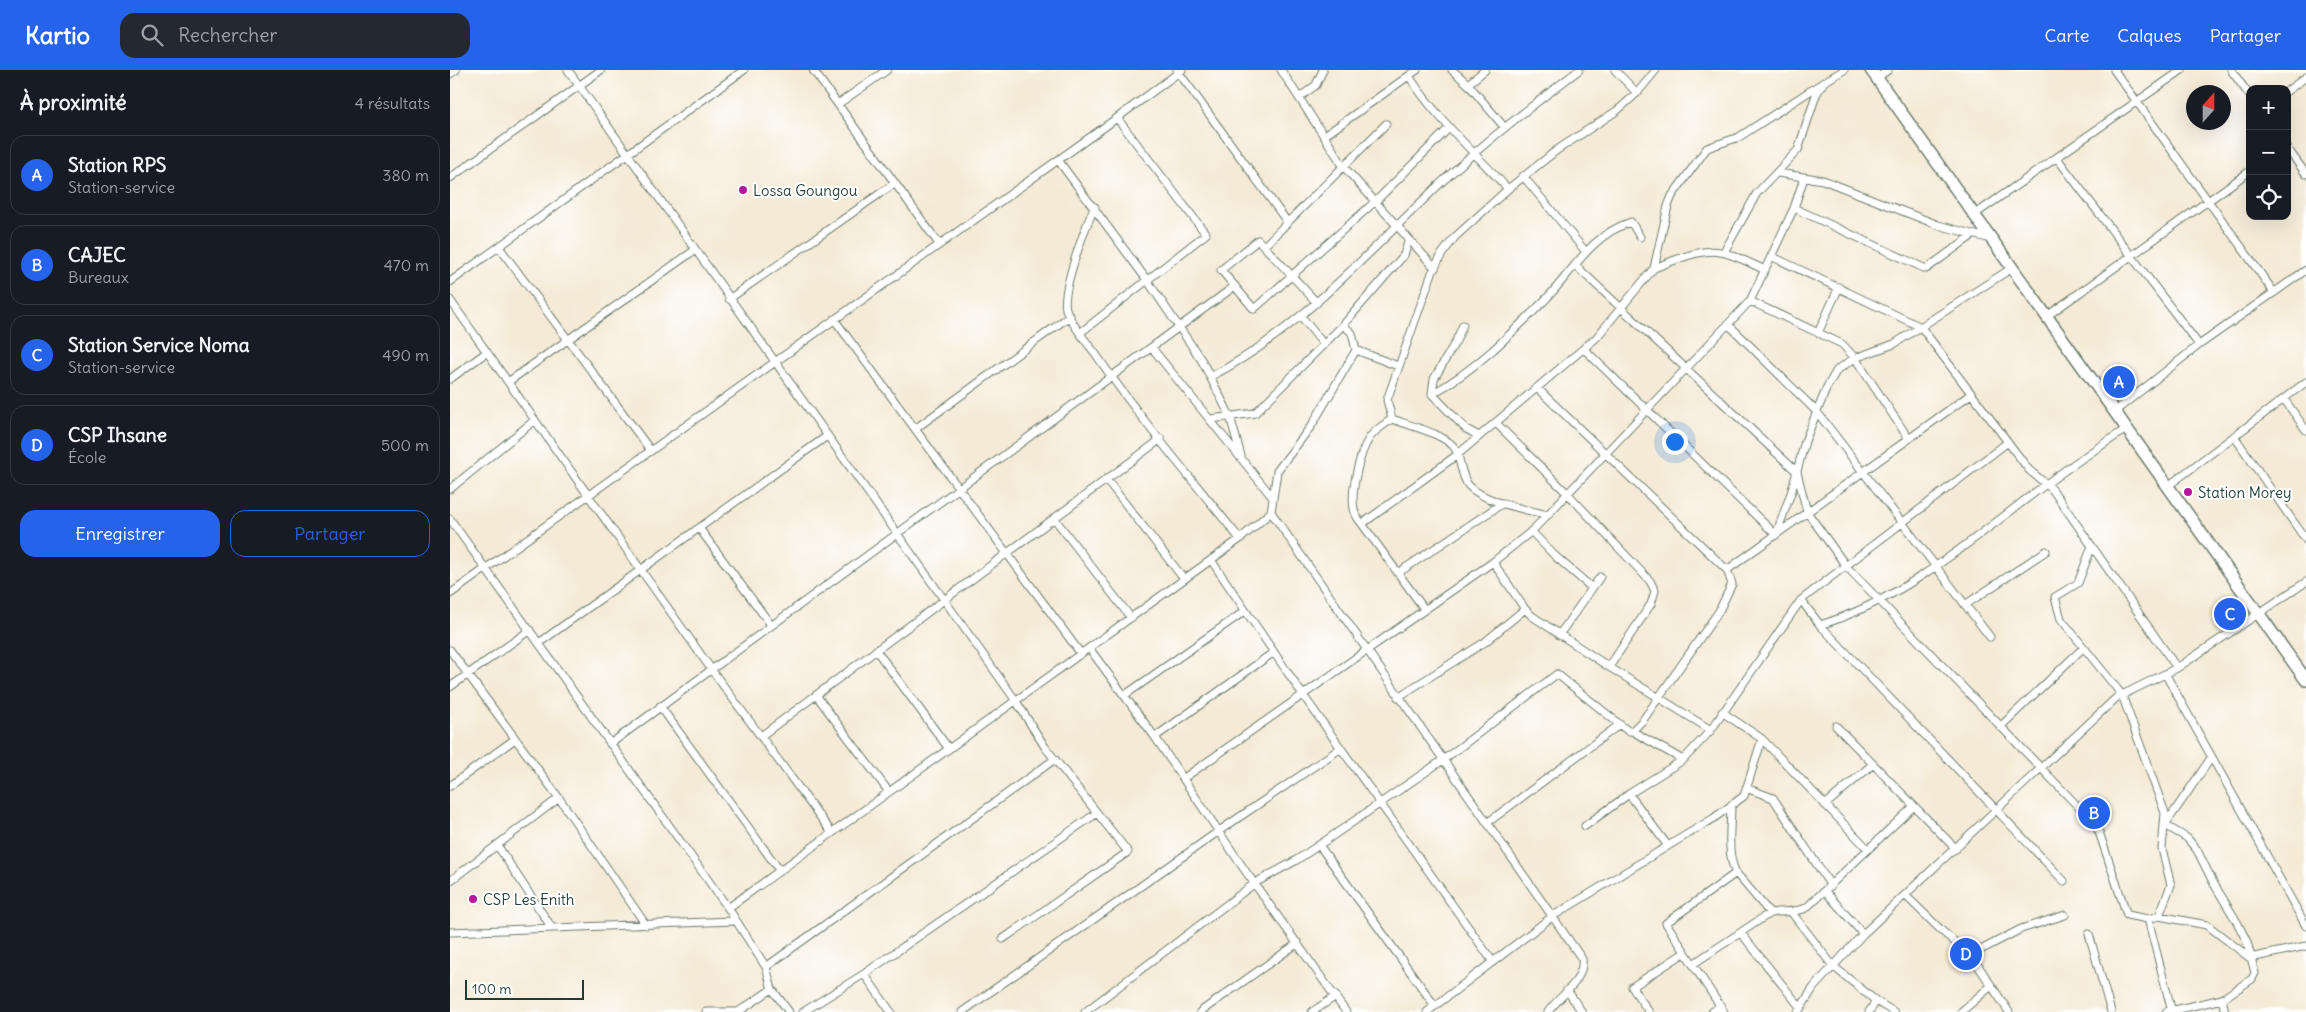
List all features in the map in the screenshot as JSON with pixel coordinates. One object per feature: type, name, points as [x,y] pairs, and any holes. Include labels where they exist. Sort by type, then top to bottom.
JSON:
[{"type":"main road","points":[[1874,74],[2306,680]]},
{"type":"street","points":[[450,74],[456,70]]},
{"type":"street","points":[[568,70],[1016,701],[1045,747],[1128,852],[1003,939]]},
{"type":"street","points":[[450,178],[601,70]]},
{"type":"street","points":[[450,282],[744,70]]},
{"type":"street","points":[[813,70],[939,244]]},
{"type":"street","points":[[838,104],[887,70]]},
{"type":"street","points":[[1280,70],[1344,167],[1434,268]]},
{"type":"street","points":[[1299,98],[1316,86],[1323,70]]},
{"type":"street","points":[[1324,136],[1417,70]]},
{"type":"street","points":[[1452,70],[1468,84],[1505,128]]},
{"type":"street","points":[[1468,84],[1485,70]]},
{"type":"street","points":[[1210,378],[1238,363],[1301,316],[1475,153],[1579,70]]},
{"type":"street","points":[[1615,70],[1637,93]]},
{"type":"street","points":[[1392,419],[1387,400],[1434,268],[1442,254],[1455,237],[1508,188],[1557,150],[1618,110],[1637,93],[1656,70]]},
{"type":"street","points":[[1362,524],[1458,454],[1596,338],[1654,268],[1672,196],[1707,148],[1739,137],[1844,70]]},
{"type":"street","points":[[1874,74],[1888,70]]},
{"type":"street","points":[[2114,70],[2274,291]]},
{"type":"street","points":[[1974,215],[2182,70]]},
{"type":"street","points":[[2231,70],[2246,91]]},
{"type":"street","points":[[450,594],[1117,118],[1179,71],[1288,223]]},
{"type":"street","points":[[1409,76],[1424,99],[1449,128],[1508,188]]},
{"type":"street","points":[[2291,87],[2306,77]]},
{"type":"street","points":[[1724,252],[1757,193],[1798,150],[1816,95],[1824,82]]},
{"type":"street","points":[[1080,332],[1206,234],[1117,118]]},
{"type":"street","points":[[1264,246],[1386,124]]},
{"type":"street","points":[[1317,302],[1292,275],[1258,240],[1221,270],[1254,309],[1292,275],[1375,202],[1449,128]]},
{"type":"street","points":[[2291,153],[2306,174]]},
{"type":"street","points":[[2056,158],[2199,345]]},
{"type":"street","points":[[1058,160],[1095,207],[1202,361],[1230,416],[1241,456]]},
{"type":"street","points":[[1778,173],[1823,180],[1938,225],[1992,239]]},
{"type":"street","points":[[2047,316],[2246,174]]},
{"type":"street","points":[[1523,176],[1586,252]]},
{"type":"street","points":[[1184,778],[1493,562],[1548,515],[1750,302],[1794,208],[1804,178]]},
{"type":"street","points":[[729,299],[895,183]]},
{"type":"street","points":[[1095,207],[1086,226],[1068,288],[1065,308],[1111,377],[1240,539]]},
{"type":"street","points":[[1794,208],[1926,269],[1972,235]]},
{"type":"street","points":[[1432,394],[1456,381],[1507,339],[1576,266],[1600,237],[1615,227],[1630,222],[1640,237]]},
{"type":"street","points":[[1211,419],[1255,413],[1343,325],[1404,255],[1409,239]]},
{"type":"street","points":[[499,247],[651,450]]},
{"type":"street","points":[[508,382],[695,250]]},
{"type":"street","points":[[1654,268],[1706,252],[1724,252],[1765,270]]},
{"type":"street","points":[[1771,256],[1921,327],[2029,470],[2046,483],[2176,668]]},
{"type":"street","points":[[1576,266],[1797,472],[1807,512],[1846,566],[2093,822],[2099,832],[2128,915],[2148,919],[2159,916],[2207,925],[2250,958],[2306,946]]},
{"type":"street","points":[[1776,535],[1806,441],[1833,376],[1855,358],[1894,344],[2012,268]]},
{"type":"street","points":[[2114,412],[2199,345],[2306,270]]},
{"type":"street","points":[[610,744],[1235,286]]},
{"type":"street","points":[[1818,333],[1839,287]]},
{"type":"street","points":[[450,300],[711,669],[832,833]]},
{"type":"street","points":[[1750,302],[1842,344],[1855,358],[1909,438]]},
{"type":"street","points":[[915,429],[1070,316]]},
{"type":"street","points":[[1301,316],[1324,345]]},
{"type":"street","points":[[834,319],[1081,654]]},
{"type":"street","points":[[1728,324],[1817,412],[1990,637]]},
{"type":"street","points":[[728,908],[1240,539],[1271,512],[1277,471],[1312,425],[1356,350],[1352,333],[1343,325]]},
{"type":"street","points":[[1432,394],[1434,379],[1463,326]]},
{"type":"street","points":[[1152,348],[1274,498]]},
{"type":"street","points":[[1584,349],[1776,535]]},
{"type":"street","points":[[1356,350],[1398,366]]},
{"type":"street","points":[[450,379],[487,352]]},
{"type":"street","points":[[2168,486],[2306,382]]},
{"type":"street","points":[[1537,388],[1727,570],[1732,584],[1728,594],[1660,698],[1644,720],[1632,731]]},
{"type":"street","points":[[1432,394],[1466,429],[1479,436]]},
{"type":"street","points":[[1727,570],[1971,394]]},
{"type":"street","points":[[2284,399],[2306,430]]},
{"type":"street","points":[[1392,419],[1448,441],[1456,449],[1469,486],[1486,498],[1548,515]]},
{"type":"street","points":[[1392,419],[1370,437],[1358,464],[1352,510],[1425,610]]},
{"type":"street","points":[[450,490],[535,420]]},
{"type":"street","points":[[1496,423],[1568,494],[1650,581],[1656,591],[1651,604],[1609,667]]},
{"type":"street","points":[[1820,625],[1843,618],[1879,600],[1935,565],[1963,547],[2046,483],[2126,429]]},
{"type":"street","points":[[539,643],[827,436]]},
{"type":"street","points":[[2234,436],[2306,540]]},
{"type":"street","points":[[761,736],[1160,439]]},
{"type":"street","points":[[1585,826],[1629,794],[1683,760],[1711,730],[1801,600],[2008,442]]},
{"type":"street","points":[[1106,479],[1184,579]]},
{"type":"street","points":[[1398,574],[1503,503]]},
{"type":"street","points":[[1271,512],[1582,959],[1583,969],[1579,978],[1548,1012]]},
{"type":"street","points":[[1054,518],[1131,618]]},
{"type":"street","points":[[450,521],[487,568],[728,908],[734,921],[766,967],[772,989],[789,1012]]},
{"type":"street","points":[[699,528],[771,625]]},
{"type":"street","points":[[1531,531],[1555,556],[1592,588]]},
{"type":"street","points":[[2092,546],[2078,583],[2055,597],[2061,619],[2122,695],[2165,813],[2162,849],[2171,885],[2159,916]]},
{"type":"street","points":[[1965,605],[2046,551]]},
{"type":"street","points":[[1211,560],[1303,695],[1493,962]]},
{"type":"street","points":[[1493,562],[1525,609],[1559,635],[1711,730]]},
{"type":"street","points":[[1559,635],[1600,576]]},
{"type":"street","points":[[1741,933],[1799,1010],[1814,987],[1862,934],[1956,849],[2116,698],[2166,675],[2306,582]]},
{"type":"street","points":[[1801,600],[1820,625],[2064,881]]},
{"type":"street","points":[[1398,697],[1485,642],[1525,609]]},
{"type":"street","points":[[1125,695],[1245,611]]},
{"type":"street","points":[[450,687],[530,630]]},
{"type":"street","points":[[1089,648],[1155,736],[1346,1012]]},
{"type":"street","points":[[2000,727],[2083,648]]},
{"type":"street","points":[[450,650],[559,798],[646,925]]},
{"type":"street","points":[[876,650],[949,749]]},
{"type":"street","points":[[1155,736],[1274,652]]},
{"type":"street","points":[[1085,1012],[1255,883],[1319,845],[1443,760],[1557,674],[1619,725],[1683,760]]},
{"type":"street","points":[[2166,675],[2306,926]]},
{"type":"street","points":[[816,695],[889,792]]},
{"type":"street","points":[[660,706],[780,871]]},
{"type":"street","points":[[1722,712],[1762,739],[1868,849]]},
{"type":"street","points":[[1487,823],[1619,725]]},
{"type":"street","points":[[1836,726],[1956,849]]},
{"type":"street","points":[[450,786],[515,739]]},
{"type":"street","points":[[1427,1012],[1553,916],[1668,846],[1744,796],[1762,739]]},
{"type":"street","points":[[962,1012],[1219,831],[1341,748]]},
{"type":"street","points":[[766,967],[1055,758]]},
{"type":"street","points":[[2165,825],[2211,758]]},
{"type":"street","points":[[1825,805],[1873,764]]},
{"type":"street","points":[[1746,788],[1773,798],[1828,888],[1862,934]]},
{"type":"street","points":[[1629,794],[1668,846]]},
{"type":"street","points":[[450,881],[559,798]]},
{"type":"street","points":[[1731,805],[1730,855],[1736,873],[1770,913]]},
{"type":"street","points":[[1693,964],[1770,913],[1779,911],[1792,913],[1806,908],[1914,806]]},
{"type":"street","points":[[803,1012],[864,974],[1097,813]]},
{"type":"street","points":[[2148,919],[2170,1011],[2222,999],[2252,979],[2255,973],[2238,922],[2214,884],[2197,850],[2187,838],[2165,825]]},
{"type":"street","points":[[497,845],[552,928]]},
{"type":"street","points":[[1319,845],[1435,1006]]},
{"type":"street","points":[[1712,1012],[1723,1009],[1684,953],[1666,923],[1736,873]]},
{"type":"street","points":[[1905,895],[1943,932],[1971,955],[2009,1012]]},
{"type":"street","points":[[1792,913],[1833,966],[1876,1001],[1894,1012]]},
{"type":"street","points":[[1971,955],[2021,929],[2065,915]]},
{"type":"street","points":[[450,932],[734,921]]},
{"type":"street","points":[[2089,934],[2111,1012]]},
{"type":"street","points":[[1200,1012],[1298,943]]},
{"type":"street","points":[[1649,1012],[1632,987],[1684,953]]},
{"type":"street","points":[[864,974],[891,1012]]},
{"type":"street","points":[[1961,1012],[1991,986]]},
{"type":"street","points":[[706,1012],[738,1012],[772,989]]},
{"type":"street","points":[[1567,990],[1582,1012]]},
{"type":"street","points":[[1312,1012],[1336,996]]},
{"type":"street","points":[[2222,999],[2225,1012]]},
{"type":"street","points":[[1869,1012],[1876,1001]]},
{"type":"place","name":"Lossa Goungou","points":[[743,190]]},
{"type":"place","name":"Station RPS","points":[[2119,382]]},
{"type":"place","name":"Station Morey","points":[[2188,492]]},
{"type":"place","name":"Station Service Noma","points":[[2230,614]]},
{"type":"place","name":"CAJEC","points":[[2094,813]]},
{"type":"place","name":"CSP Les Enith","points":[[473,899]]},
{"type":"place","name":"CSP Ihsane","points":[[1966,954]]}]
